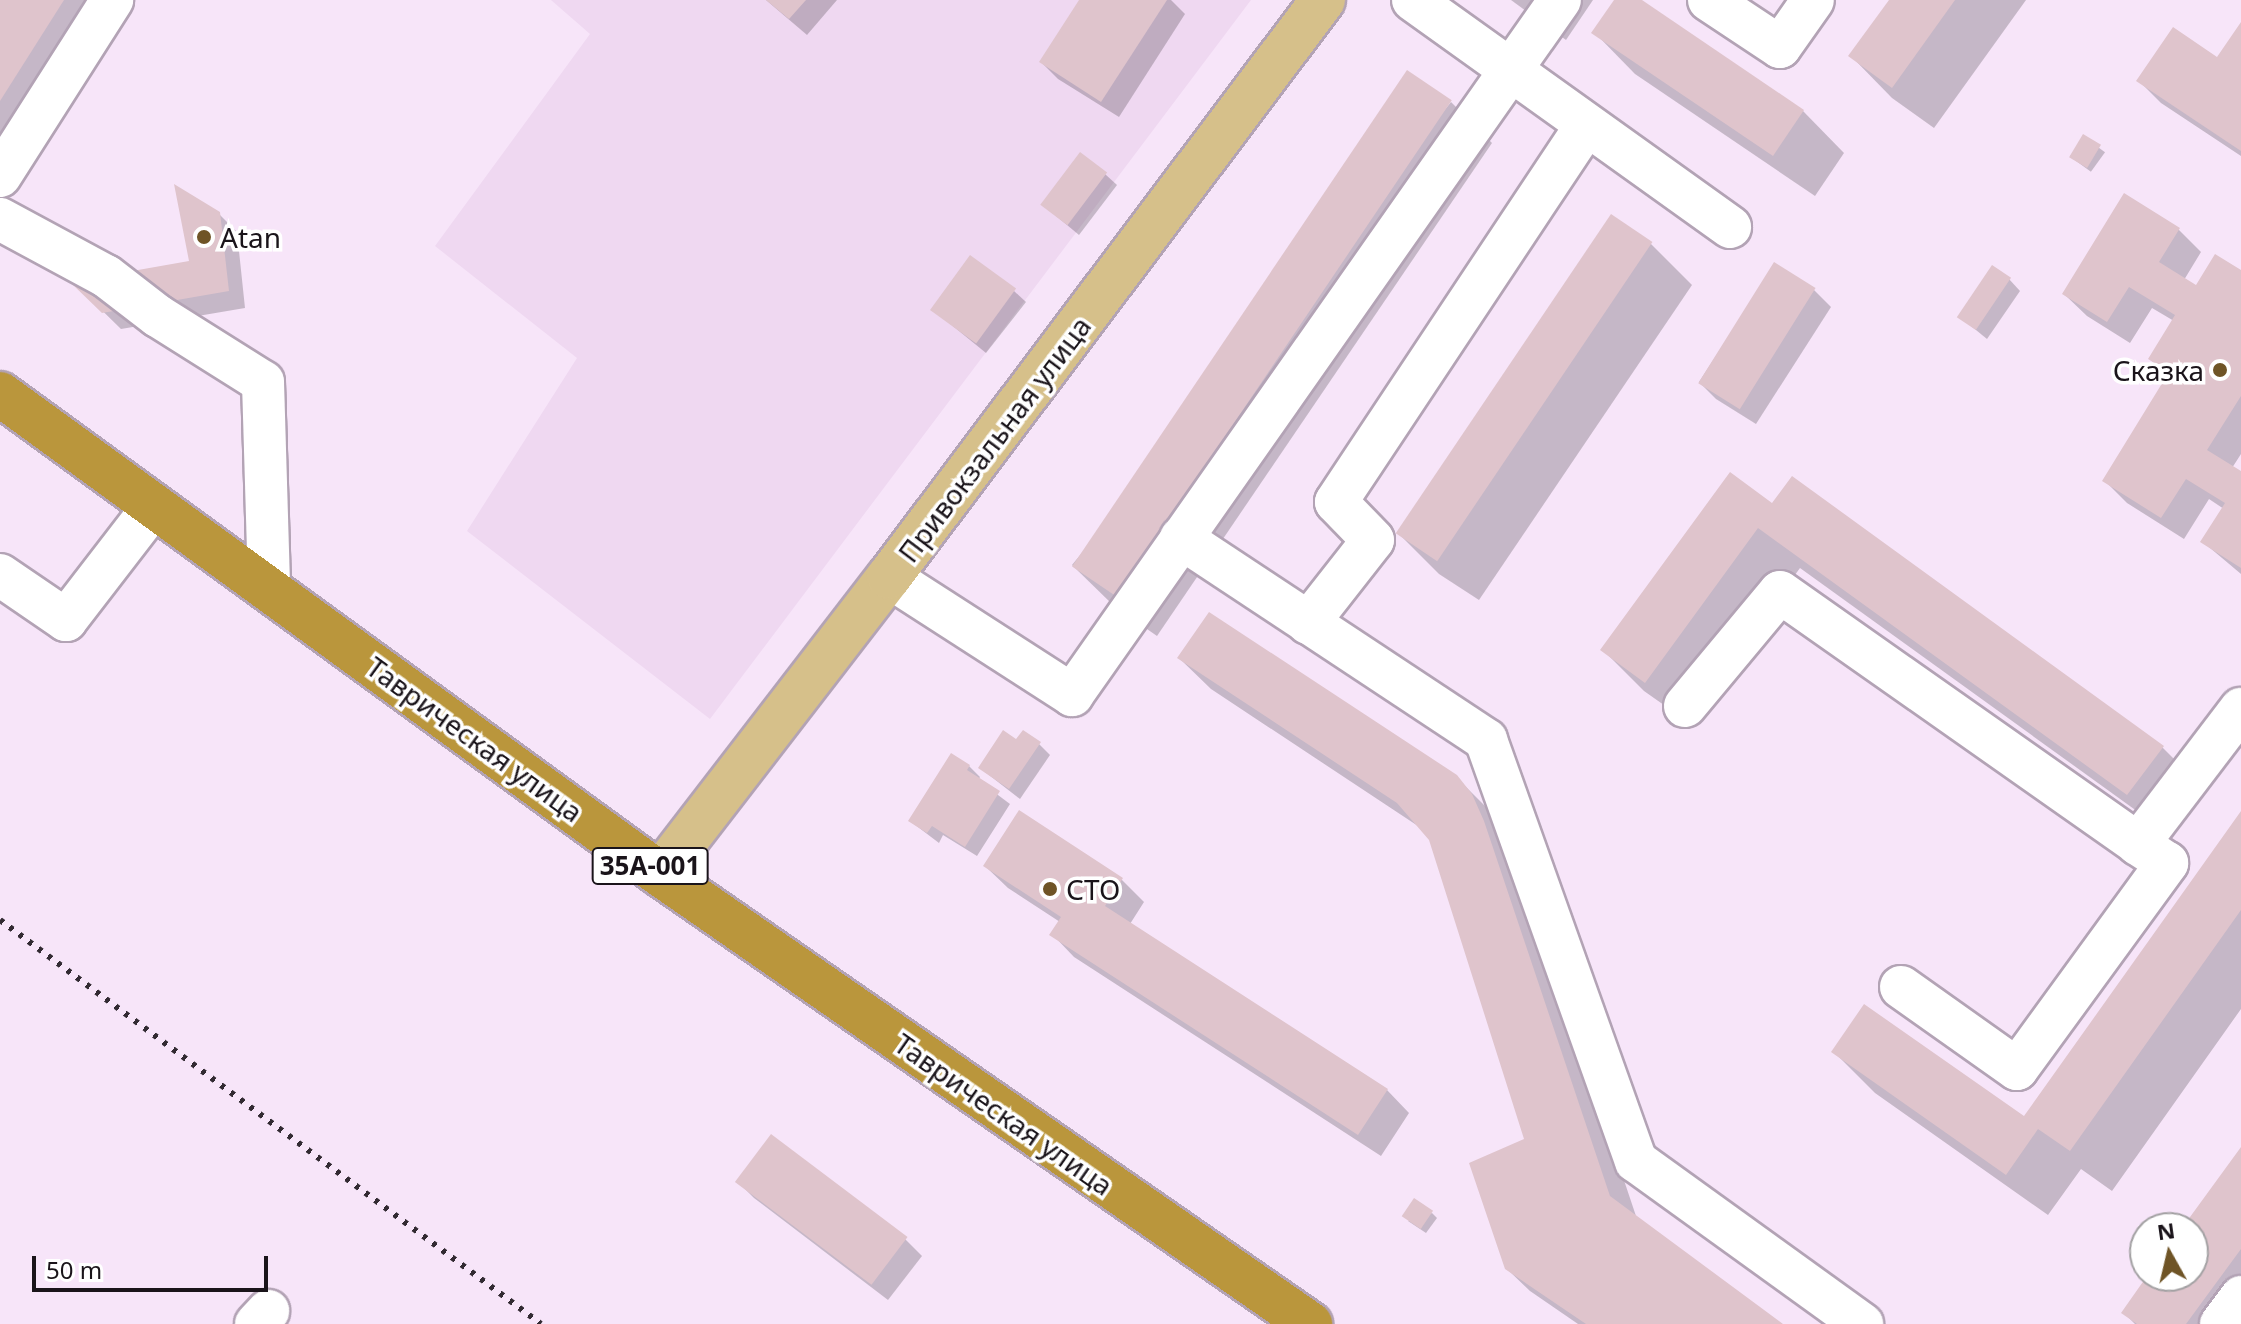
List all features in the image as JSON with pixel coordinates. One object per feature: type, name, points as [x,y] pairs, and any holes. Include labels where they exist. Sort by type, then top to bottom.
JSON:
[{"type":"highway","name":"Таврическая улица","points":[[0,394],[660,874],[1310,1324]]},
{"type":"main road","name":"Привокзальная улица","points":[[660,874],[889,577],[1323,0]]},
{"type":"lane","points":[[0,176],[112,0]]},
{"type":"lane","points":[[1413,0],[1730,227]]},
{"type":"lane","points":[[889,577],[1072,695],[1560,0]]},
{"type":"lane","points":[[1709,0],[1780,47],[1813,0]]},
{"type":"lane","points":[[1308,623],[1373,540],[1336,502],[1586,126]]},
{"type":"lane","points":[[0,219],[106,276],[158,316],[263,382],[269,589]]},
{"type":"lane","points":[[0,575],[66,620],[153,507]]},
{"type":"lane","points":[[1181,538],[1486,740],[1636,1161],[1862,1324]]},
{"type":"lane","points":[[1685,706],[1780,592],[2167,863],[2017,1069],[1901,987]]},
{"type":"lane","points":[[2138,844],[2240,712]]},
{"type":"lane","points":[[2221,1324],[2241,1297]]},
{"type":"shaded area","points":[[551,0],[1251,0],[710,719],[467,531],[577,358],[435,246],[590,34]]},
{"type":"building","points":[[0,0],[64,0],[0,101]]},
{"type":"building","points":[[766,0],[806,0],[789,19]]},
{"type":"building","points":[[1079,0],[1167,0],[1101,102],[1039,62]]},
{"type":"building","points":[[1614,0],[1642,0],[1804,110],[1773,156],[1591,33]]},
{"type":"building","points":[[1889,0],[1955,0],[1892,88],[1848,56]]},
{"type":"building","points":[[2241,22],[2241,151],[2136,81],[2173,27],[2217,57]]},
{"type":"building","points":[[1407,70],[1452,100],[1117,597],[1072,567]]},
{"type":"building","points":[[2083,134],[2101,145],[2087,168],[2069,157]]},
{"type":"building","points":[[1080,152],[1107,172],[1067,225],[1040,205]]},
{"type":"building","name":"Atan","points":[[174,184],[220,212],[229,291],[102,313],[70,282],[189,261]]},
{"type":"building","points":[[2124,193],[2180,228],[2159,262],[2196,285],[2215,254],[2241,270],[2241,396],[2207,450],[2241,471],[2241,568],[2200,542],[2225,503],[2186,479],[2161,518],[2102,481],[2169,372],[2148,359],[2175,315],[2129,287],[2107,322],[2062,294]]},
{"type":"building","points":[[1611,214],[1652,242],[1437,561],[1396,533]]},
{"type":"building","points":[[970,255],[1016,289],[976,344],[930,310]]},
{"type":"building","points":[[1774,262],[1816,288],[1740,409],[1698,383]]},
{"type":"building","points":[[1992,265],[2011,278],[1976,330],[1957,317]]},
{"type":"building","points":[[1730,472],[1772,503],[1792,476],[2164,746],[2127,795],[1758,528],[1645,683],[1600,650]]},
{"type":"building","points":[[1209,612],[1457,775],[1472,794],[1484,821],[1610,1196],[1783,1324],[1586,1324],[1505,1269],[1469,1163],[1524,1139],[1429,840],[1397,803],[1177,658]]},
{"type":"building","points":[[1003,730],[1016,739],[1023,730],[1041,742],[1009,789],[978,768]]},
{"type":"building","points":[[951,753],[970,765],[967,770],[1000,791],[965,847],[932,826],[927,833],[908,821]]},
{"type":"building","points":[[1019,810],[1123,878],[1105,906],[1388,1089],[1358,1135],[1049,935],[1061,917],[983,866]]},
{"type":"building","points":[[2241,811],[2241,910],[2070,1151],[2038,1129],[2006,1175],[1831,1052],[1864,1004],[2024,1116]]},
{"type":"building","points":[[771,1134],[908,1237],[871,1285],[735,1182]]},
{"type":"building","points":[[2241,1147],[2241,1249],[2186,1324],[2137,1324],[2121,1313],[2136,1292],[2209,1292],[2209,1212],[2194,1212]]},
{"type":"building","points":[[1414,1198],[1433,1211],[1421,1229],[1402,1216]]},
{"type":"railway","points":[[0,920],[541,1324]]},
{"type":"place","name":"Atan","points":[[204,237]]},
{"type":"place","name":"Сказка","points":[[2220,370]]},
{"type":"place","name":"СТО","points":[[1050,889]]}]
